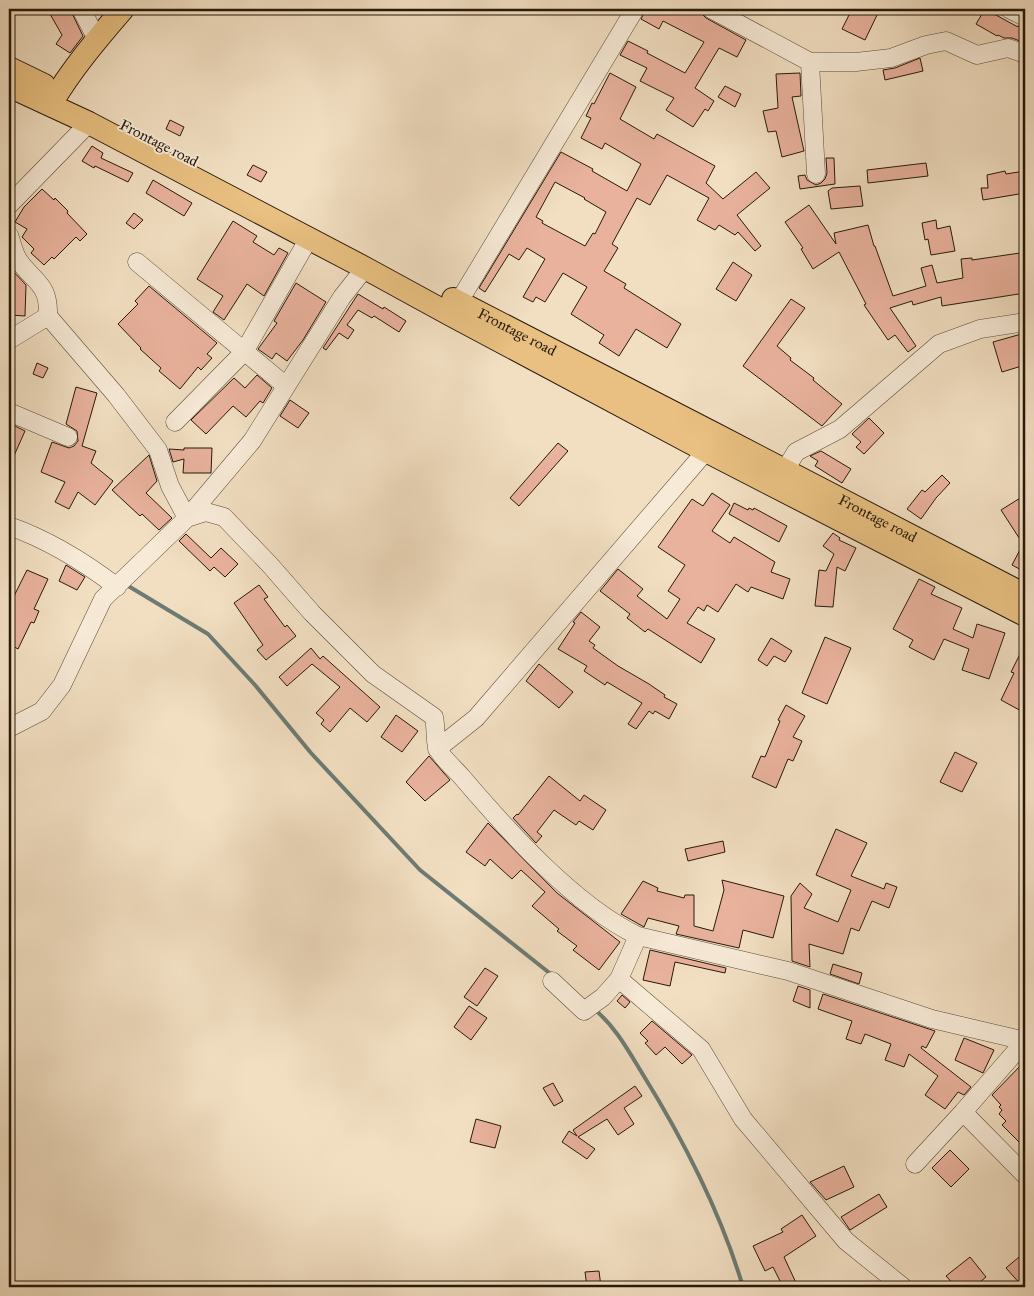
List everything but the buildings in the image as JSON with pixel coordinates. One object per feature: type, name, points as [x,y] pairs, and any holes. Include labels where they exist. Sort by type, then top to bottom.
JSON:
[{"type":"main road","points":[[54,98],[97,39],[123,9]]},
{"type":"main road","name":"Frontage road","points":[[9,68],[54,98],[173,150],[455,309],[785,470],[1025,596]]},
{"type":"main road","points":[[9,86],[54,98],[89,123],[365,268],[455,309],[706,452],[1025,614]]},
{"type":"street","points":[[81,9],[97,39]]},
{"type":"street","points":[[455,309],[635,9]]},
{"type":"street","points":[[711,9],[810,62],[856,62],[891,58],[926,45],[946,41],[977,55],[1008,48],[1025,54]]},
{"type":"street","points":[[1009,9],[1025,17]]},
{"type":"street","points":[[810,62],[816,174]]},
{"type":"street","points":[[9,205],[89,123]]},
{"type":"street","points":[[9,235],[18,260],[43,288],[48,301],[48,316],[116,396],[158,450],[170,486],[187,518]]},
{"type":"street","points":[[175,422],[244,352],[309,238]]},
{"type":"street","points":[[137,262],[286,386]]},
{"type":"street","points":[[9,728],[42,711],[62,685],[103,599],[187,518],[252,441],[342,297],[365,268]]},
{"type":"street","points":[[9,340],[48,316]]},
{"type":"street","points":[[785,470],[796,452],[840,429],[939,344],[980,329],[1025,322]]},
{"type":"street","points":[[9,412],[68,437]]},
{"type":"street","points":[[437,748],[476,718],[706,452]]},
{"type":"street","points":[[187,518],[206,512],[224,517],[312,613],[373,674],[434,717],[437,748],[477,795],[532,853],[572,891],[623,929],[638,936],[788,971],[932,1019],[1025,1041],[915,1164]]},
{"type":"street","points":[[9,526],[34,535],[72,554],[117,587]]},
{"type":"street","points":[[552,981],[584,1011],[604,997],[619,979],[638,936]]},
{"type":"street","points":[[619,979],[701,1049],[744,1119],[840,1234],[903,1287]]},
{"type":"street","points":[[963,1112],[1025,1175]]},
{"type":"waterway","points":[[125,584],[208,634],[255,685],[311,753],[420,870],[552,975]]},
{"type":"waterway","points":[[594,1009],[615,1031],[626,1047],[686,1150],[724,1232],[743,1287]]}]
